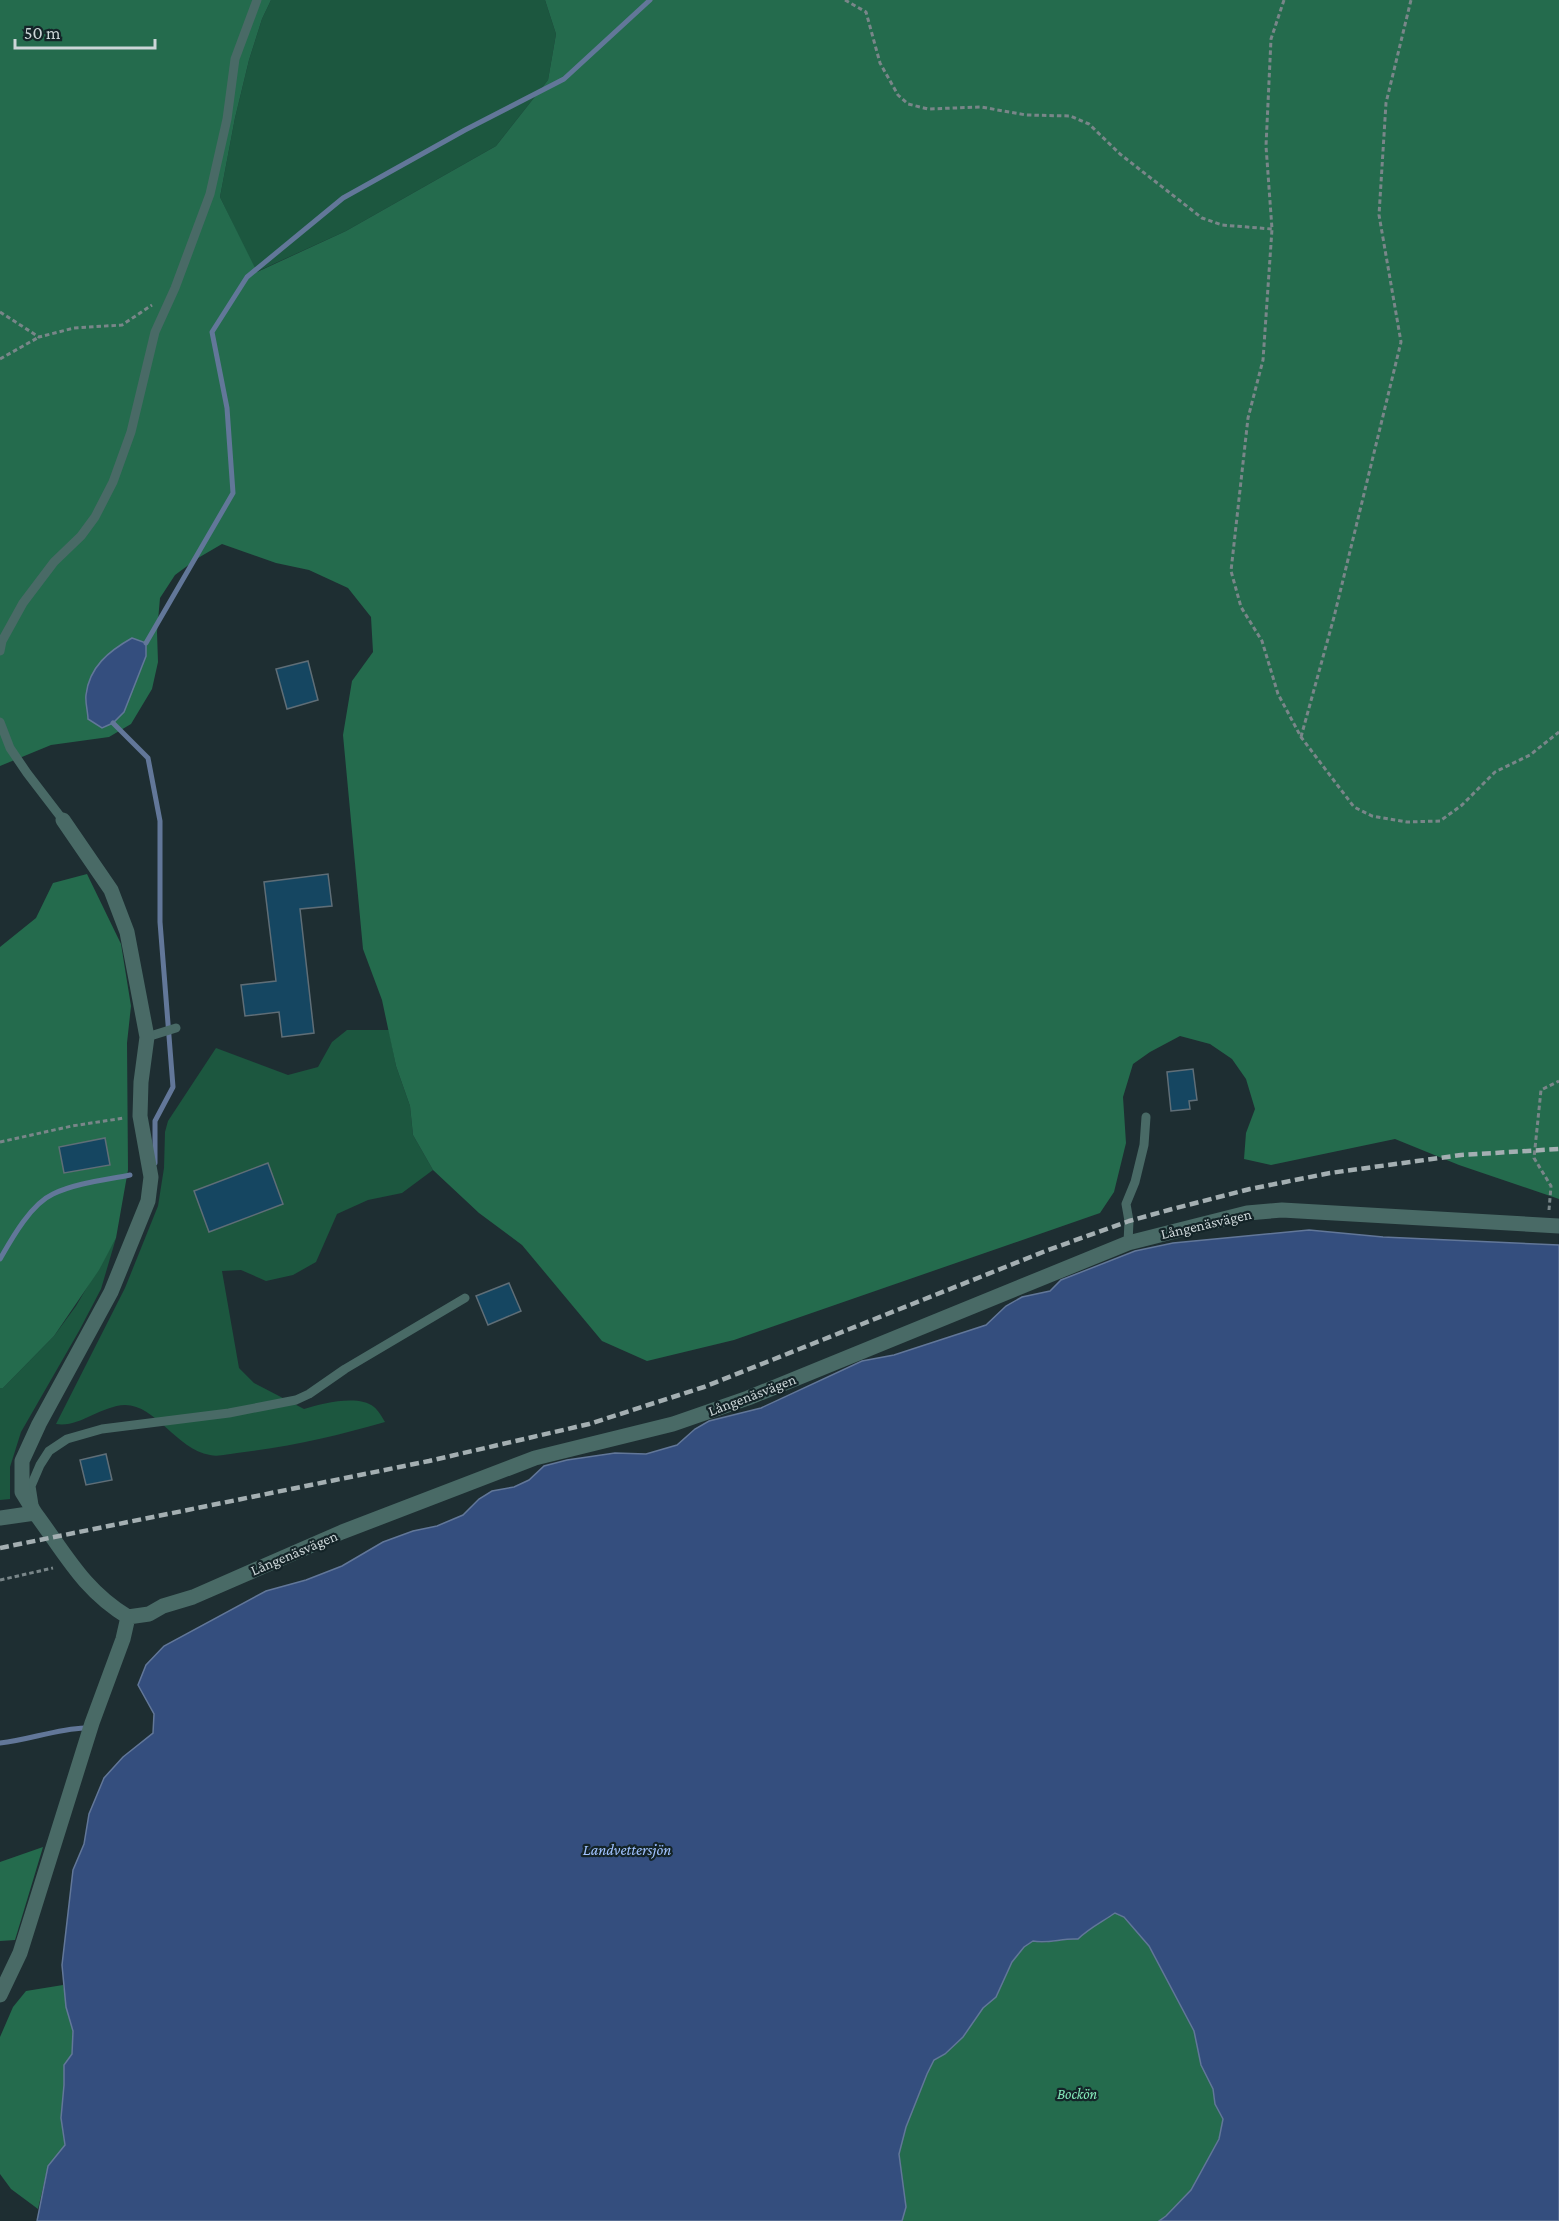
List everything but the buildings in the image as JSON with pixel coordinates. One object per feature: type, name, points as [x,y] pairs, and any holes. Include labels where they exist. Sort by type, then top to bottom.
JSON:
[{"type":"street","points":[[0,1995],[20,1953],[92,1723],[123,1639],[128,1617],[110,1606],[69,1563],[22,1492],[22,1461],[39,1424],[111,1292],[148,1201],[151,1177],[140,1116],[141,1082],[147,1037],[127,932],[111,890],[63,820]]},
{"type":"street","name":"Långenäsvägen","points":[[128,1617],[149,1614],[193,1597],[342,1532],[535,1458],[673,1424],[748,1398],[1128,1243],[1246,1213],[1282,1210],[1553,1226]]},
{"type":"street","points":[[0,1518],[35,1513]]},
{"type":"lane","points":[[0,651],[2,640],[23,603],[54,562],[81,536],[95,517],[113,482],[131,432],[155,332],[175,288],[210,194],[226,119],[235,59],[257,0]]},
{"type":"lane","points":[[0,722],[10,748],[63,820]]},
{"type":"lane","points":[[147,1037],[176,1028]]},
{"type":"lane","points":[[1128,1243],[1130,1221],[1126,1204],[1135,1182],[1142,1154],[1146,1117]]},
{"type":"lane","points":[[35,1513],[31,1486],[40,1465],[49,1451],[67,1439],[102,1429],[229,1413],[296,1400],[465,1298]]},
{"type":"path","points":[[845,0],[866,12],[880,63],[898,95],[908,104],[928,109],[981,107],[1026,115],[1070,116],[1089,124],[1120,154],[1202,218],[1222,225],[1272,229]]},
{"type":"path","points":[[1284,0],[1271,39],[1266,146],[1272,229],[1263,360],[1248,418],[1231,571],[1240,607],[1262,641],[1278,694],[1301,737],[1354,807],[1372,816],[1407,822],[1440,821],[1462,805],[1495,772],[1530,755],[1559,732]]},
{"type":"path","points":[[1301,737],[1334,617],[1401,342],[1379,215],[1386,103],[1411,0]]},
{"type":"path","points":[[0,359],[39,337],[74,328],[122,325],[175,288]]},
{"type":"path","points":[[0,312],[39,337]]},
{"type":"path","points":[[1553,1226],[1551,1186],[1534,1158],[1541,1090],[1559,1081]]},
{"type":"path","points":[[0,1142],[72,1126],[140,1116]]},
{"type":"path","points":[[0,1580],[69,1563]]},
{"type":"green space","points":[[0,0],[271,0],[262,19],[249,60],[220,197],[257,272],[346,231],[496,146],[548,80],[556,34],[545,0],[1559,0],[1559,1199],[1459,1165],[1395,1139],[1271,1165],[1244,1159],[1246,1133],[1255,1109],[1246,1079],[1232,1059],[1210,1044],[1180,1036],[1133,1064],[1123,1097],[1126,1143],[1114,1192],[1100,1213],[734,1340],[647,1361],[602,1341],[522,1245],[479,1213],[433,1170],[413,1135],[410,1106],[396,1066],[382,1000],[363,949],[343,735],[352,681],[373,652],[371,617],[348,588],[309,570],[276,563],[222,544],[175,575],[160,598],[157,632],[158,662],[152,689],[131,724],[109,737],[51,745],[0,766]]},
{"type":"green space","points":[[271,0],[545,0],[556,34],[548,80],[496,146],[346,231],[256,272],[220,197],[249,60],[262,19]]},
{"type":"green space","points":[[87,874],[121,944],[131,1006],[127,1043],[128,1170],[116,1238],[99,1270],[54,1336],[3,1388],[0,1388],[0,947],[36,918],[53,883]]},
{"type":"green space","points":[[347,1030],[389,1030],[396,1066],[410,1106],[413,1135],[433,1170],[402,1193],[368,1200],[337,1214],[316,1262],[293,1275],[266,1281],[241,1270],[222,1271],[239,1368],[254,1383],[304,1409],[339,1401],[367,1403],[375,1408],[385,1422],[294,1444],[216,1456],[187,1445],[157,1419],[136,1407],[116,1406],[73,1423],[56,1424],[125,1288],[158,1206],[168,1121],[216,1048],[288,1075],[318,1067],[332,1042]]},
{"type":"green space","points":[[116,1238],[101,1289],[21,1432],[10,1467],[10,1499],[0,1500],[0,1388],[3,1388],[54,1336],[76,1306]]},
{"type":"green space","points":[[43,1847],[15,1940],[0,1941],[0,1862]]},
{"type":"green space","name":"Bockön","points":[[1115,1913],[1124,1917],[1149,1946],[1194,2031],[1201,2065],[1213,2089],[1215,2104],[1223,2119],[1219,2139],[1191,2190],[1159,2221],[902,2221],[906,2207],[899,2154],[906,2127],[934,2060],[945,2054],[963,2037],[983,2008],[996,1997],[1012,1962],[1024,1947],[1033,1941],[1078,1939]]},
{"type":"green space","points":[[63,1985],[73,2031],[72,2054],[64,2065],[61,2118],[65,2146],[48,2166],[38,2209],[11,2189],[0,2174],[0,2037],[13,2007],[26,1991]]},
{"type":"water","points":[[132,638],[146,643],[146,656],[124,712],[113,723],[102,728],[88,719],[86,698],[91,676],[108,654]]},
{"type":"water","name":"Landvettersjön","points":[[1309,1230],[1383,1237],[1559,1245],[1559,2221],[1159,2221],[1191,2190],[1219,2139],[1223,2119],[1215,2104],[1213,2089],[1201,2065],[1194,2031],[1149,1946],[1124,1917],[1115,1913],[1078,1939],[1033,1941],[1024,1947],[1012,1962],[996,1997],[983,2008],[963,2037],[945,2054],[934,2060],[906,2127],[899,2154],[906,2207],[902,2221],[37,2221],[48,2166],[65,2145],[61,2118],[64,2065],[72,2054],[73,2031],[66,2007],[62,1965],[73,1870],[84,1844],[89,1814],[104,1778],[123,1757],[153,1733],[154,1714],[138,1685],[146,1665],[164,1646],[266,1591],[306,1580],[342,1566],[383,1542],[413,1531],[437,1526],[463,1515],[479,1499],[492,1491],[514,1487],[529,1480],[544,1466],[615,1453],[646,1454],[677,1445],[695,1429],[709,1421],[761,1408],[862,1361],[894,1355],[986,1325],[1006,1306],[1022,1297],[1050,1291],[1061,1280],[1135,1251],[1173,1243]]},
{"type":"waterway","points":[[146,643],[233,493],[227,408],[212,332],[247,277],[343,198],[465,130],[564,79],[650,0]]},
{"type":"waterway","points":[[113,723],[148,758],[160,821],[160,922],[173,1087],[155,1121],[155,1163]]},
{"type":"waterway","points":[[0,1259],[23,1222],[45,1199],[71,1187],[130,1175]]},
{"type":"waterway","points":[[0,1743],[85,1728]]},
{"type":"railway","points":[[0,1548],[429,1461],[589,1424],[704,1387],[1048,1250],[1129,1221],[1250,1189],[1330,1173],[1461,1155],[1559,1149]]}]
